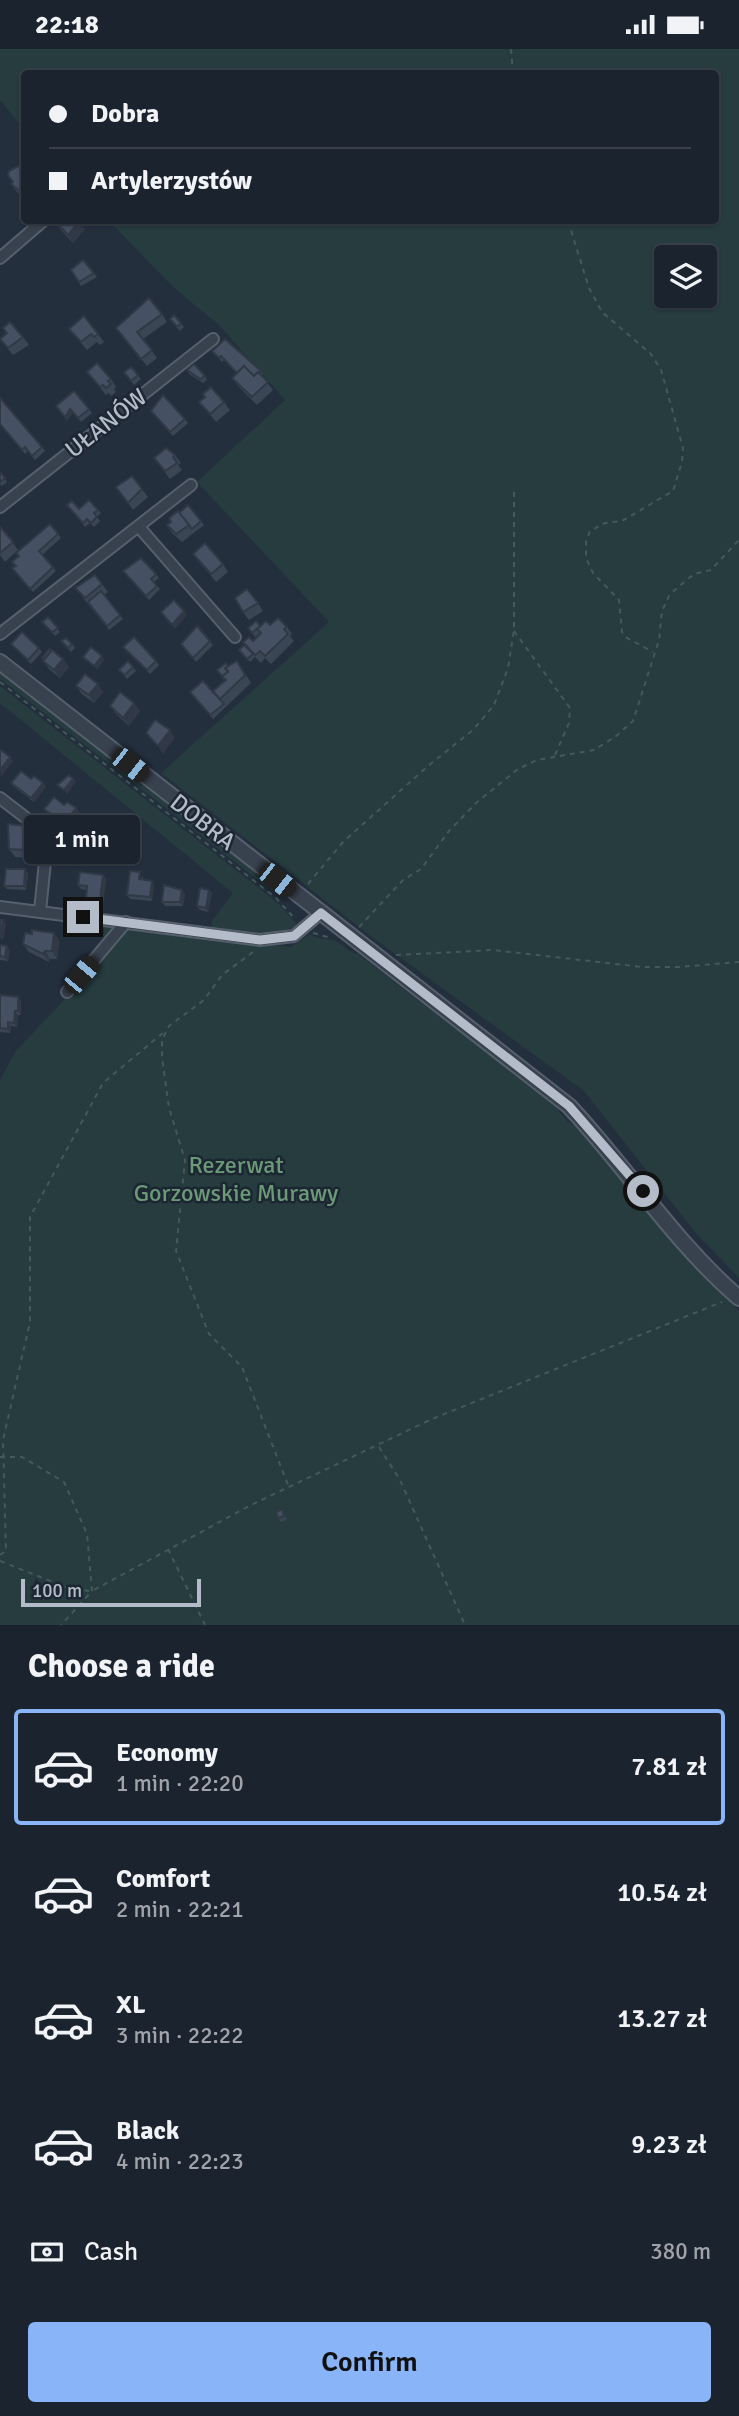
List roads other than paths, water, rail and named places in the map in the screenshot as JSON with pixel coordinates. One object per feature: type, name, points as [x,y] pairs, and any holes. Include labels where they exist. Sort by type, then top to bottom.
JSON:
[{"type":"street","points":[[0,258],[40,224]]},
{"type":"street","name":"UŁANÓW","points":[[0,507],[213,339]]},
{"type":"street","points":[[0,634],[191,485]]},
{"type":"street","points":[[139,527],[235,637]]},
{"type":"street","name":"DOBRA","points":[[0,662],[569,1106],[610,1149],[692,1252],[739,1298]]},
{"type":"street","points":[[0,798],[43,831],[47,842],[40,911]]},
{"type":"street","points":[[0,907],[260,940],[289,937],[305,929],[321,913]]},
{"type":"street","points":[[67,992],[126,922]]},
{"type":"park label","name":"Rezerwat Gorzowskie Murawy","points":[[236,1179]]}]
